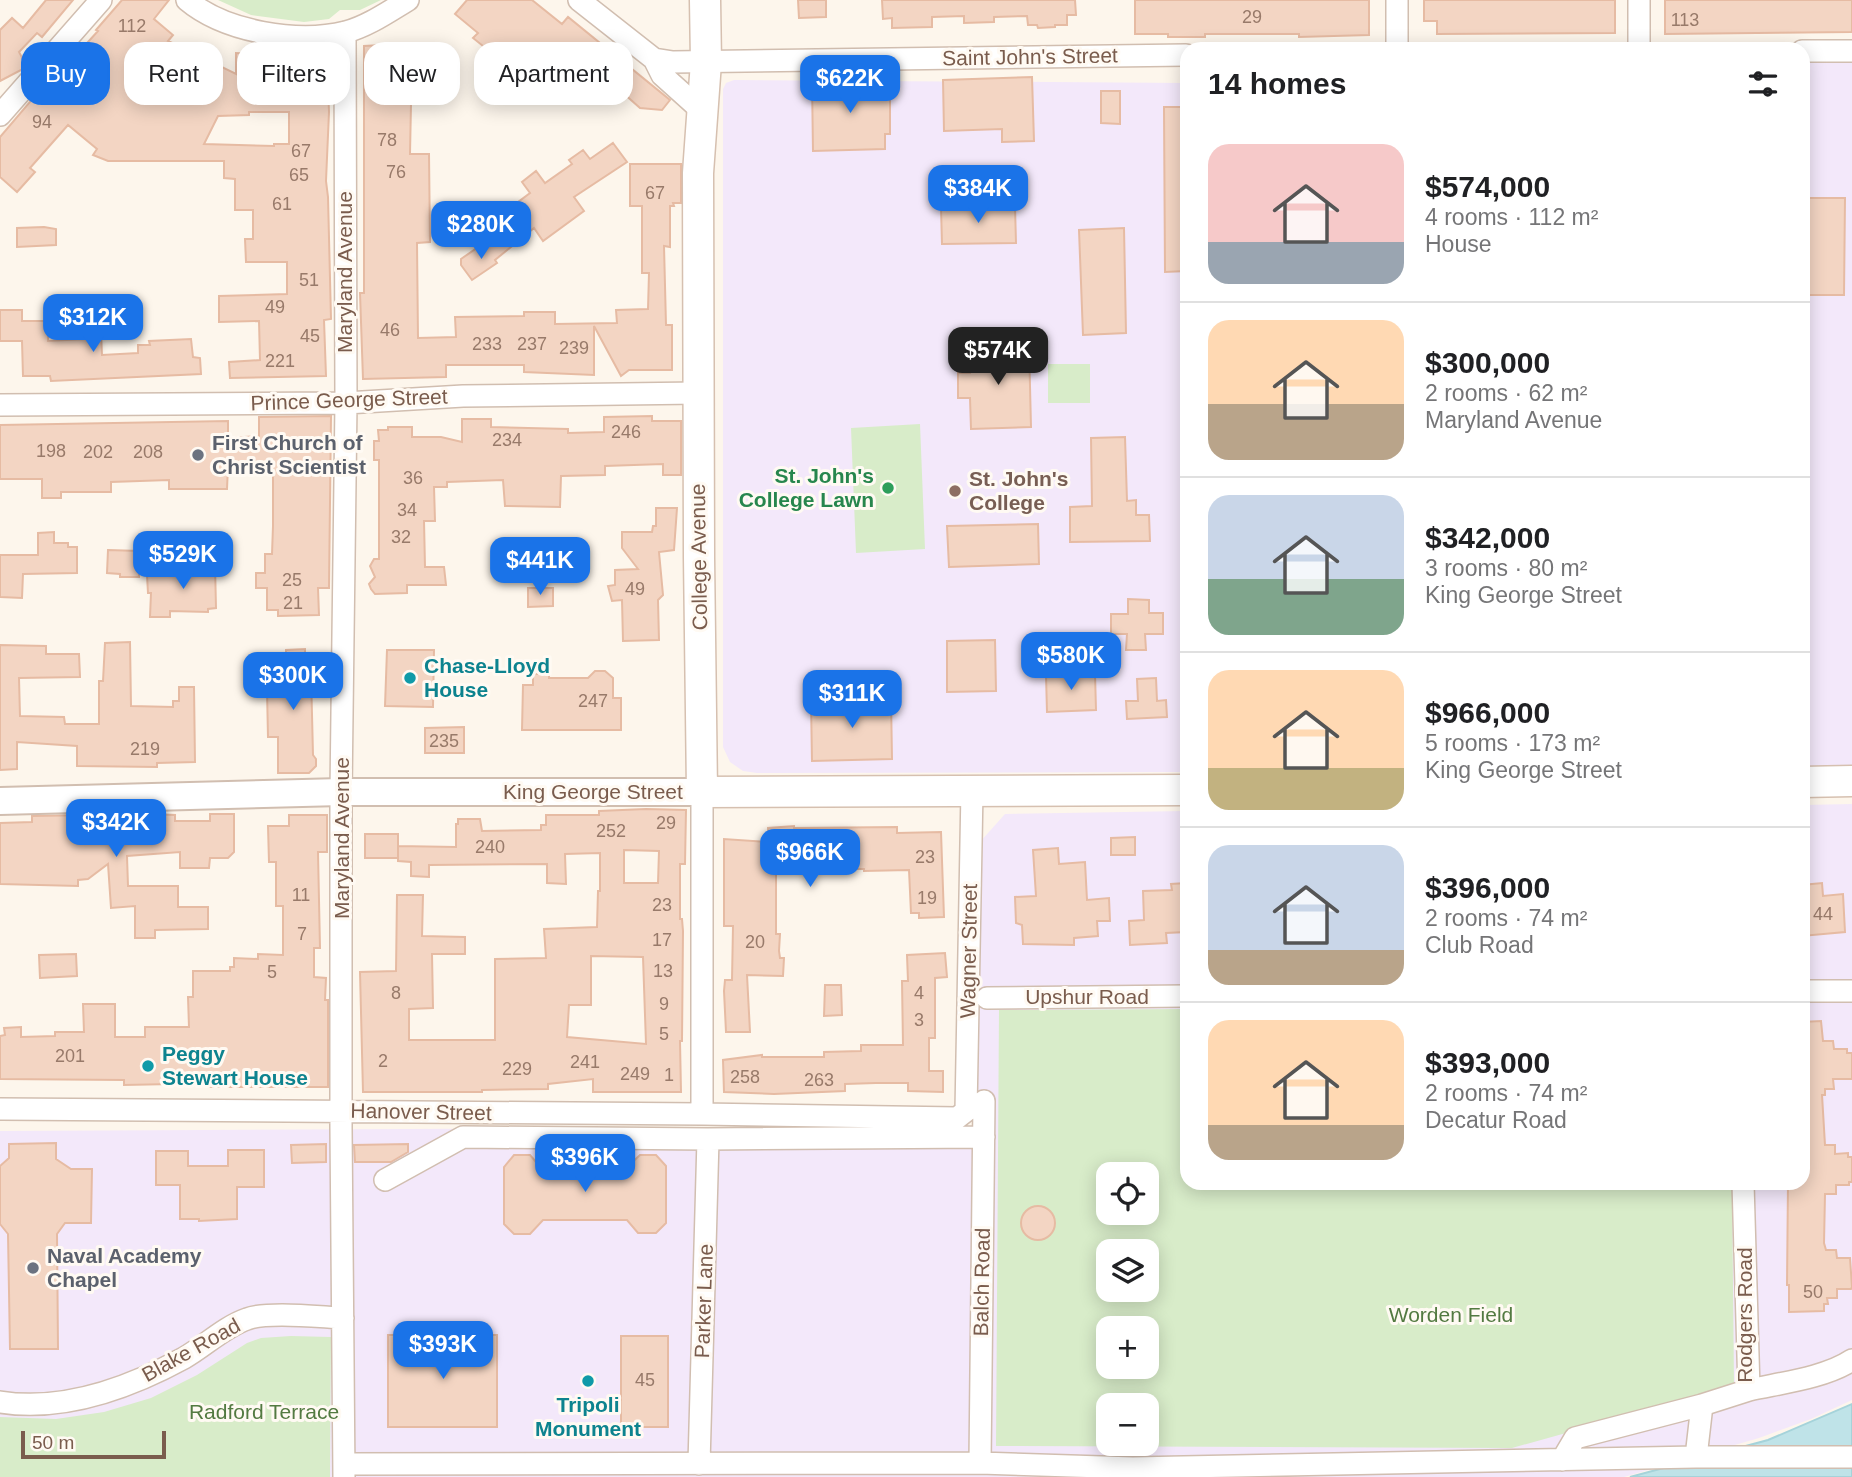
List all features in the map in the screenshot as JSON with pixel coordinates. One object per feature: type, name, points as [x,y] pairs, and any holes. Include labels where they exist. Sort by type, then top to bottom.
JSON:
[{"type":"main road","name":"College Avenue","points":[[702,792],[698,173],[706,62],[705,0]]},
{"type":"main road","points":[[1810,782],[1852,781]]},
{"type":"main road","name":"King George Street","points":[[702,792],[1180,790]]},
{"type":"street","points":[[0,114],[101,0]]},
{"type":"street","points":[[187,0],[212,15],[262,32],[297,36],[345,32],[408,0]]},
{"type":"street","points":[[579,0],[654,59],[662,75],[702,111]]},
{"type":"street","points":[[1397,0],[1397,42]]},
{"type":"street","points":[[1639,0],[1639,42]]},
{"type":"street","name":"Maryland Avenue","points":[[344,1471],[341,792],[346,403],[345,32]]},
{"type":"street","points":[[1810,51],[1852,51]]},
{"type":"street","name":"Saint John's Street","points":[[654,59],[706,62],[1180,55]]},
{"type":"street","name":"Prince George Street","points":[[0,405],[346,403],[463,396],[698,393]]},
{"type":"street","name":"Wagner Street","points":[[972,790],[975,1106]]},
{"type":"street","name":"King George Street","points":[[0,801],[341,792],[702,792]]},
{"type":"street","name":"College Avenue","points":[[702,792],[702,1114]]},
{"type":"street","points":[[1810,991],[1852,991]]},
{"type":"street","name":"Upshur Road","points":[[987,998],[1180,996]]},
{"type":"street","name":"Hanover Street","points":[[0,1109],[957,1118],[975,1106]]},
{"type":"street","name":"Balch Road","points":[[975,1106],[984,1137],[980,1463]]},
{"type":"street","points":[[385,1180],[463,1137],[984,1137]]},
{"type":"street","name":"Parker Lane","points":[[699,1464],[708,1139]]},
{"type":"street","name":"Rodgers Road","points":[[1562,1460],[1575,1437],[1702,1405],[1749,1390],[1743,1190]]},
{"type":"street","name":"Blake Road","points":[[0,1402],[42,1405],[73,1400],[114,1388],[149,1376],[250,1317],[343,1318]]},
{"type":"street","points":[[1749,1390],[1818,1374],[1843,1366],[1852,1360]]},
{"type":"street","points":[[1696,1457],[1702,1405]]},
{"type":"street","points":[[344,1471],[699,1464],[980,1463],[1133,1473],[1696,1457],[1852,1457]]},
{"type":"shaded area","points":[[1810,61],[1852,61],[1852,766],[1810,766]]},
{"type":"shaded area","name":"St. John's College","points":[[734,80],[1180,83],[1180,772],[757,773],[743,771],[730,762],[723,747],[723,89],[726,83]]},
{"type":"shaded area","points":[[1852,804],[1852,1400],[1759,1438],[1624,1477],[0,1477],[0,1131],[975,1126],[980,842],[1005,814],[1180,811],[1180,1190],[1810,1190],[1810,805]]},
{"type":"green space","points":[[218,0],[381,0],[360,10],[340,10],[329,19],[304,22],[251,15]]},
{"type":"green space","points":[[1048,364],[1090,364],[1090,403],[1048,403]]},
{"type":"green space","name":"St. John's College Lawn","points":[[920,424],[925,549],[856,553],[851,428]]},
{"type":"green space","name":"Worden Field","points":[[1180,1009],[1180,1190],[1732,1190],[1734,1386],[1512,1448],[1159,1447],[1159,1393],[1096,1393],[1096,1446],[996,1446],[999,1010]]},
{"type":"green space","name":"Radford Terrace","points":[[331,1337],[330,1477],[0,1477],[0,1417],[56,1419],[104,1412],[151,1398],[197,1375],[247,1343],[261,1338]]},
{"type":"water","points":[[1852,1404],[1852,1477],[1630,1477],[1768,1440]]},
{"type":"building","points":[[46,0],[73,0],[42,37],[37,33],[28,42],[21,42],[21,70],[0,81],[0,30],[12,18],[23,28]]},
{"type":"building","points":[[122,0],[169,0],[154,19],[173,35],[168,41],[170,42],[124,42],[124,105],[223,105],[223,68],[236,74],[236,53],[237,105],[329,105],[326,181],[331,319],[324,320],[326,376],[230,378],[229,362],[260,360],[259,321],[219,322],[219,296],[287,294],[287,262],[246,262],[245,239],[253,239],[253,210],[235,210],[235,179],[224,178],[224,161],[108,161],[93,155],[97,149],[68,125],[30,168],[35,172],[17,192],[0,177],[0,137],[27,105],[110,105],[110,42],[88,42],[98,31],[96,30]],"holes":[[[249,112],[289,112],[289,144],[274,146],[204,144],[218,116],[249,115]]]},
{"type":"building","points":[[467,0],[532,0],[562,24],[568,17],[599,42],[478,42],[473,38],[478,33],[455,14]]},
{"type":"building","points":[[798,0],[826,0],[826,17],[799,18]]},
{"type":"building","points":[[882,0],[1075,0],[1076,15],[1067,15],[1067,25],[1055,27],[1038,28],[1037,25],[1028,25],[1027,16],[994,17],[994,22],[964,23],[964,16],[932,17],[932,27],[892,28],[892,18],[883,19]]},
{"type":"building","points":[[1135,0],[1369,0],[1369,35],[1299,37],[1299,34],[1205,34],[1205,37],[1168,37],[1168,34],[1135,34]]},
{"type":"building","points":[[1424,0],[1615,0],[1615,33],[1437,34],[1437,21],[1424,21]]},
{"type":"building","points":[[1665,0],[1852,0],[1852,32],[1665,34]]},
{"type":"building","points":[[633,70],[670,100],[662,110],[640,108],[633,102]]},
{"type":"building","points":[[1032,77],[1034,141],[1002,142],[1002,129],[944,131],[943,80]]},
{"type":"building","points":[[885,80],[885,94],[890,94],[890,134],[885,134],[885,149],[813,151],[812,81]]},
{"type":"building","points":[[1101,91],[1120,91],[1120,124],[1101,123]]},
{"type":"building","points":[[364,105],[411,105],[410,154],[429,154],[430,242],[417,243],[418,338],[456,337],[455,317],[524,316],[524,312],[555,312],[555,324],[617,323],[616,310],[648,309],[649,273],[642,273],[642,206],[630,206],[630,164],[681,164],[681,203],[673,203],[674,206],[670,206],[670,247],[664,246],[666,325],[672,325],[672,370],[629,370],[621,376],[594,326],[594,375],[524,372],[524,365],[446,365],[446,377],[363,379],[360,293],[364,293]]},
{"type":"building","points":[[1164,107],[1180,107],[1180,271],[1165,272]]},
{"type":"building","points":[[613,143],[627,162],[574,197],[584,211],[543,241],[534,228],[495,260],[497,263],[472,280],[461,265],[461,259],[497,234],[484,218],[501,205],[506,211],[530,193],[522,182],[536,171],[545,183],[572,164],[569,160],[583,150],[590,159]]},
{"type":"building","points":[[1810,198],[1845,198],[1844,295],[1810,295]]},
{"type":"building","points":[[1015,206],[1016,243],[942,244],[941,207]]},
{"type":"building","points":[[17,228],[56,229],[56,245],[17,247]]},
{"type":"building","points":[[1124,228],[1126,333],[1083,335],[1079,230]]},
{"type":"building","points":[[0,310],[22,310],[22,321],[49,321],[48,341],[84,339],[84,331],[101,331],[102,355],[138,353],[138,345],[150,345],[149,341],[191,339],[193,357],[200,358],[201,374],[51,381],[50,376],[23,376],[22,341],[0,341]]},
{"type":"building","points":[[1029,345],[1031,427],[971,429],[970,398],[958,398],[958,373],[970,373],[970,346]]},
{"type":"building","points":[[331,416],[329,588],[318,588],[319,615],[278,616],[278,610],[267,610],[267,588],[256,588],[256,573],[265,573],[265,554],[272,554],[273,526],[273,473],[260,473],[260,465],[228,466],[227,489],[169,489],[169,480],[111,482],[111,492],[61,492],[61,498],[42,498],[42,479],[0,479],[0,425],[228,421],[228,438],[259,436],[259,417]]},
{"type":"building","points":[[652,416],[652,421],[681,421],[681,475],[663,475],[663,464],[605,466],[605,475],[561,476],[560,507],[505,506],[503,480],[447,482],[447,487],[434,487],[435,521],[424,521],[425,567],[444,567],[446,585],[407,585],[407,593],[375,594],[371,589],[369,584],[375,577],[370,566],[374,559],[379,559],[379,460],[374,460],[374,441],[379,441],[378,430],[388,430],[388,427],[412,427],[412,437],[441,437],[462,442],[462,419],[491,419],[491,427],[568,429],[568,433],[604,432],[604,417]]},
{"type":"building","points":[[1125,437],[1127,501],[1136,500],[1136,515],[1149,515],[1150,541],[1070,542],[1070,507],[1092,506],[1091,438]]},
{"type":"building","points":[[656,508],[677,508],[674,550],[659,552],[663,595],[658,600],[659,640],[623,641],[622,600],[612,601],[608,586],[615,585],[615,570],[638,569],[622,548],[622,532],[652,532],[653,526],[656,526]]},
{"type":"building","points":[[1038,524],[1039,564],[949,567],[947,526]]},
{"type":"building","points":[[54,532],[54,543],[68,543],[68,547],[77,547],[77,573],[23,574],[22,598],[0,597],[0,555],[38,555],[38,533]]},
{"type":"building","points":[[108,550],[139,551],[139,577],[120,577],[120,574],[107,573]]},
{"type":"building","points":[[215,564],[216,608],[208,609],[208,612],[170,611],[170,617],[150,617],[151,593],[148,593],[147,575],[170,576],[169,568],[199,568],[199,565]]},
{"type":"building","points":[[528,588],[553,588],[553,606],[528,607]]},
{"type":"building","points":[[1128,599],[1149,600],[1149,613],[1163,613],[1163,634],[1145,634],[1146,650],[1126,650],[1127,634],[1111,634],[1111,614],[1128,614]]},
{"type":"building","points":[[995,640],[996,691],[947,692],[947,641]]},
{"type":"building","points":[[130,642],[131,706],[173,707],[173,701],[179,701],[179,687],[194,687],[195,762],[157,763],[157,767],[77,766],[77,746],[17,742],[17,769],[0,770],[0,645],[46,646],[46,654],[79,654],[80,677],[19,678],[20,716],[64,717],[65,724],[99,724],[99,681],[103,681],[105,643]]},
{"type":"building","points":[[305,649],[305,654],[317,661],[317,668],[311,674],[313,755],[316,766],[309,773],[278,773],[278,737],[268,737],[267,690],[278,689],[278,654],[286,654],[286,650]]},
{"type":"building","name":"Chase-Lloyd House","points":[[387,650],[434,650],[433,707],[385,706]]},
{"type":"building","points":[[595,671],[605,671],[613,678],[613,698],[621,698],[621,730],[522,730],[523,685],[533,685],[533,674],[549,674],[549,678],[588,678]]},
{"type":"building","points":[[1095,673],[1096,710],[1047,712],[1046,675]]},
{"type":"building","points":[[1156,678],[1157,701],[1166,700],[1167,717],[1127,719],[1126,701],[1138,701],[1137,679]]},
{"type":"building","points":[[891,699],[892,759],[812,761],[811,701]]},
{"type":"building","points":[[464,727],[464,753],[425,753],[425,728]]},
{"type":"building","points":[[646,809],[686,810],[685,864],[680,864],[680,919],[683,931],[681,1092],[593,1092],[593,1079],[548,1084],[548,1089],[363,1092],[360,972],[396,971],[397,895],[423,895],[422,936],[465,937],[465,954],[432,954],[433,1008],[409,1009],[409,1040],[495,1040],[495,959],[546,958],[544,929],[597,927],[600,853],[565,854],[566,884],[547,883],[547,864],[429,865],[429,877],[411,876],[411,862],[398,861],[398,858],[365,858],[365,834],[398,834],[398,846],[456,847],[458,819],[480,819],[482,831],[541,830],[541,825],[546,825],[546,815],[599,815],[599,811]],"holes":[[[624,850],[659,851],[658,883],[624,883]],[[591,956],[643,957],[646,1044],[567,1037],[569,1005],[591,1005]]]},
{"type":"building","points":[[210,814],[234,814],[234,852],[228,858],[210,858],[209,868],[180,868],[180,852],[127,856],[128,886],[178,886],[178,907],[208,907],[208,929],[155,930],[155,938],[135,938],[135,906],[111,908],[108,864],[88,879],[78,880],[78,886],[0,884],[0,823],[32,822],[32,816],[175,815],[175,821],[210,821]]},
{"type":"building","points":[[289,815],[327,815],[327,852],[318,852],[320,948],[314,948],[314,977],[326,978],[328,1087],[206,1087],[206,1078],[172,1078],[172,1084],[124,1085],[124,1080],[0,1079],[0,1036],[5,1035],[4,1028],[21,1027],[21,1037],[55,1036],[55,1032],[84,1032],[83,1004],[115,1004],[115,1037],[145,1037],[145,1027],[189,1027],[188,997],[193,997],[193,971],[230,971],[230,967],[234,967],[234,958],[258,959],[258,954],[283,955],[283,906],[276,906],[276,862],[269,862],[268,826],[289,826]]},
{"type":"building","points":[[897,827],[897,833],[941,832],[944,917],[919,918],[919,913],[911,913],[909,870],[837,869],[776,874],[776,934],[780,934],[780,958],[784,958],[783,976],[747,975],[750,1032],[726,1032],[724,991],[725,980],[732,980],[733,926],[724,926],[724,839],[769,842],[768,828]]},
{"type":"building","points":[[1135,837],[1135,855],[1111,855],[1111,838]]},
{"type":"building","points":[[1058,848],[1059,864],[1085,862],[1087,900],[1109,898],[1110,921],[1097,921],[1098,936],[1074,938],[1074,945],[1023,944],[1022,925],[1016,923],[1015,897],[1036,896],[1033,850]]},
{"type":"building","points":[[1180,883],[1180,932],[1166,933],[1167,943],[1130,945],[1129,921],[1144,920],[1143,891],[1172,890],[1171,884]]},
{"type":"building","points":[[1822,883],[1823,896],[1843,894],[1845,932],[1810,935],[1810,884]]},
{"type":"building","points":[[945,953],[947,977],[935,978],[935,1038],[929,1038],[929,1071],[943,1071],[943,1092],[908,1091],[908,1083],[876,1083],[845,1084],[845,1091],[774,1094],[724,1092],[723,1060],[762,1055],[824,1057],[824,1052],[861,1051],[861,1045],[903,1045],[902,981],[908,981],[907,955]]},
{"type":"building","points":[[76,954],[77,976],[40,978],[39,955]]},
{"type":"building","points":[[825,985],[841,985],[842,1015],[824,1016]]},
{"type":"building","points":[[1821,1021],[1823,1041],[1833,1041],[1834,1049],[1847,1049],[1847,1053],[1852,1053],[1852,1079],[1833,1079],[1834,1089],[1825,1089],[1825,1095],[1822,1095],[1825,1145],[1835,1145],[1835,1154],[1848,1153],[1848,1157],[1852,1157],[1852,1182],[1849,1182],[1849,1185],[1836,1185],[1836,1194],[1825,1194],[1824,1243],[1826,1250],[1836,1250],[1837,1258],[1850,1258],[1852,1287],[1837,1289],[1837,1298],[1827,1298],[1828,1304],[1824,1304],[1824,1311],[1789,1312],[1788,1190],[1810,1190],[1810,1022]]},
{"type":"building","name":"Naval Academy Chapel","points":[[56,1143],[56,1159],[71,1169],[92,1169],[91,1223],[65,1223],[57,1234],[58,1349],[10,1349],[8,1234],[0,1224],[0,1166],[9,1158],[9,1144]]},
{"type":"building","points":[[326,1144],[326,1162],[292,1163],[291,1145]]},
{"type":"building","points":[[408,1144],[408,1152],[391,1162],[355,1162],[354,1145]]},
{"type":"building","points":[[228,1150],[264,1150],[264,1187],[237,1187],[237,1219],[180,1219],[180,1185],[156,1185],[156,1151],[188,1151],[188,1166],[228,1166]]},
{"type":"building","points":[[514,1155],[530,1155],[542,1169],[625,1169],[640,1155],[656,1155],[666,1166],[666,1223],[656,1233],[638,1233],[627,1220],[543,1220],[530,1234],[514,1234],[504,1224],[504,1167]]},
{"type":"building","points":[[1038,1206],[1050,1211],[1055,1223],[1050,1235],[1038,1240],[1026,1235],[1021,1223],[1026,1211]]},
{"type":"building","points":[[388,1335],[497,1335],[497,1427],[388,1427]]},
{"type":"building","points":[[621,1336],[668,1336],[668,1427],[621,1427]]},
{"type":"place","name":"First Church of Christ Scientist","points":[[198,455]]},
{"type":"place","name":"St. John's College Lawn","points":[[888,488]]},
{"type":"place","name":"St. John's College","points":[[955,491]]},
{"type":"place","name":"Chase-Lloyd House","points":[[410,678]]},
{"type":"place","name":"Peggy Stewart House","points":[[148,1066]]},
{"type":"place","name":"Naval Academy Chapel","points":[[33,1268]]},
{"type":"place","name":"Tripoli Monument","points":[[588,1381]]}]
